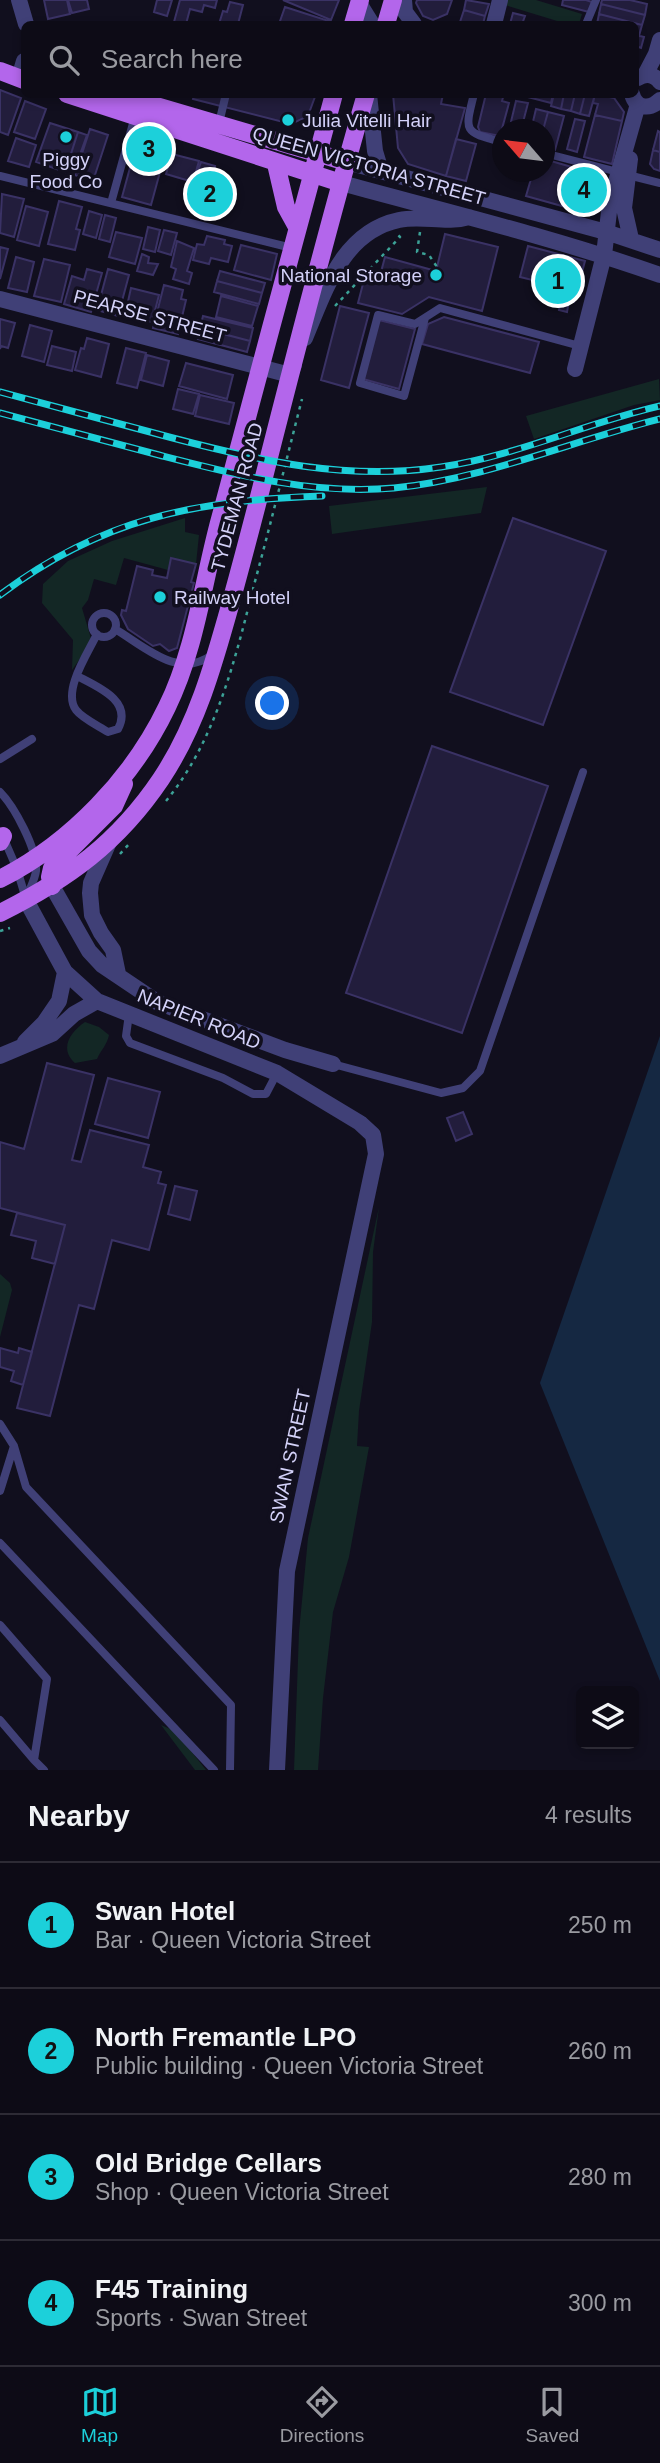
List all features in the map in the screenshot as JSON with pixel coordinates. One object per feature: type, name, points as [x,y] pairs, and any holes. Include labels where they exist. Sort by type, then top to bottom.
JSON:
[{"type":"main road","points":[[387,21],[393,0]]},
{"type":"main road","points":[[354,21],[360,2]]},
{"type":"main road","points":[[0,60],[21,70]]},
{"type":"main road","points":[[0,71],[21,71]]},
{"type":"main road","name":"QUEEN VICTORIA STREET","points":[[79,98],[341,183]]},
{"type":"main road","name":"QUEEN VICTORIA STREET","points":[[129,98],[347,162]]},
{"type":"main road","name":"TYDEMAN ROAD","points":[[0,879],[36,857],[91,812],[133,763],[168,706],[184,665],[260,367],[333,98]]},
{"type":"main road","name":"TYDEMAN ROAD","points":[[5,920],[26,900],[52,886],[109,842],[145,802],[188,732],[217,652],[341,183],[367,98]]},
{"type":"main road","points":[[276,164],[286,207],[297,227]]},
{"type":"main road","points":[[52,886],[52,868],[114,806],[133,763]]},
{"type":"street","points":[[19,0],[25,21]]},
{"type":"street","points":[[404,0],[405,12],[412,21]]},
{"type":"street","points":[[495,21],[500,0]]},
{"type":"street","points":[[360,2],[370,21]]},
{"type":"street","points":[[649,78],[658,47]]},
{"type":"street","points":[[368,98],[374,147],[381,171]]},
{"type":"street","points":[[575,369],[604,255],[610,203],[649,101]]},
{"type":"street","name":"QUEEN VICTORIA STREET","points":[[347,162],[607,232],[660,250]]},
{"type":"street","points":[[623,174],[624,208],[631,239]]},
{"type":"street","name":"QUEEN VICTORIA STREET","points":[[341,183],[604,255],[660,275]]},
{"type":"street","points":[[290,375],[333,272],[353,246],[367,234],[400,220],[447,221],[470,217]]},
{"type":"street","name":"PEARSE STREET","points":[[0,299],[290,375]]},
{"type":"street","name":"NAPIER ROAD","points":[[109,842],[91,883],[90,893],[92,915],[113,950],[118,974]]},
{"type":"street","name":"NAPIER ROAD","points":[[52,886],[89,951],[102,965],[157,1002],[285,1050],[333,1064]]},
{"type":"street","name":"NAPIER ROAD","points":[[26,900],[65,972],[97,1001],[277,1073],[360,1123],[373,1135],[376,1154]]},
{"type":"street","points":[[19,1048],[44,1023],[60,1001],[65,972]]},
{"type":"street","points":[[0,1056],[52,1034],[74,1014],[97,1001]]},
{"type":"street","points":[[277,1073],[285,1050]]},
{"type":"street","name":"SWAN STREET","points":[[277,1770],[287,1571],[376,1154]]},
{"type":"lane","points":[[587,21],[596,0]]},
{"type":"lane","points":[[219,123],[225,98]]},
{"type":"lane","points":[[473,98],[467,121],[470,130],[478,136],[492,140]]},
{"type":"lane","points":[[111,203],[135,116]]},
{"type":"lane","points":[[555,156],[660,183]]},
{"type":"lane","points":[[0,176],[292,248]]},
{"type":"lane","points":[[425,318],[404,396],[360,383],[378,315],[415,324],[440,308],[580,346]]},
{"type":"lane","points":[[102,613],[112,616],[116,622],[115,629],[107,636],[97,634],[93,628],[94,620],[102,613]]},
{"type":"lane","points":[[115,629],[156,656],[184,665],[196,664],[217,652]]},
{"type":"lane","points":[[77,676],[118,701],[123,710],[122,721],[113,733],[77,711],[72,700],[71,688],[97,634]]},
{"type":"lane","points":[[0,760],[32,739]]},
{"type":"lane","points":[[333,1064],[441,1093],[463,1088],[480,1071],[583,772]]},
{"type":"lane","points":[[0,792],[9,801],[36,857],[36,872],[26,900]]},
{"type":"lane","points":[[1,836],[18,869],[26,900]]},
{"type":"lane","points":[[129,1014],[126,1036],[130,1044],[223,1078],[253,1094],[266,1094],[277,1073]]},
{"type":"lane","points":[[0,1424],[13,1446],[26,1487],[231,1705],[230,1770]]},
{"type":"lane","points":[[0,1491],[13,1446]]},
{"type":"lane","points":[[0,1543],[214,1770]]},
{"type":"lane","points":[[0,1625],[47,1679],[34,1760]]},
{"type":"lane","points":[[0,1720],[44,1770]]},
{"type":"path","points":[[420,228],[417,253],[429,255],[437,267]]},
{"type":"path","points":[[331,310],[400,237],[395,232]]},
{"type":"path","points":[[0,931],[5,920]]},
{"type":"green space","points":[[507,0],[536,0],[582,14],[580,21],[557,21],[505,5]]},
{"type":"green space","points":[[659,379],[660,400],[634,405],[534,439],[526,416]]},
{"type":"green space","points":[[487,487],[481,513],[332,534],[329,506]]},
{"type":"green space","points":[[185,518],[185,532],[199,535],[196,564],[171,558],[168,570],[124,558],[116,585],[94,579],[88,600],[82,608],[92,642],[72,670],[73,640],[42,603],[43,584],[68,561],[112,541]]},
{"type":"green space","points":[[85,1022],[99,1027],[109,1035],[97,1059],[75,1063],[68,1052],[68,1041]]},
{"type":"green space","points":[[379,1207],[373,1252],[372,1322],[359,1411],[357,1446],[369,1447],[349,1557],[333,1612],[318,1770],[294,1770],[299,1632],[308,1538]]},
{"type":"green space","points":[[0,1274],[10,1283],[12,1290],[0,1337]]},
{"type":"green space","points":[[161,1725],[175,1731],[206,1770],[195,1770]]},
{"type":"water","points":[[660,1036],[660,1681],[540,1383]]},
{"type":"building","points":[[44,0],[67,0],[70,14],[48,19]]},
{"type":"building","points":[[68,0],[87,0],[89,9],[72,13]]},
{"type":"building","points":[[157,0],[172,0],[167,16],[154,12]]},
{"type":"building","points":[[180,0],[217,0],[215,8],[204,5],[202,12],[190,9],[187,21],[174,21]]},
{"type":"building","points":[[283,0],[339,0],[331,20]]},
{"type":"building","points":[[417,0],[452,0],[447,14],[433,20],[423,16]]},
{"type":"building","points":[[466,0],[489,4],[485,16],[464,10]]},
{"type":"building","points":[[563,0],[592,2],[589,12],[562,5]]},
{"type":"building","points":[[602,0],[630,0],[647,4],[645,15],[601,4]]},
{"type":"building","points":[[230,2],[243,5],[239,21],[220,21],[223,11],[227,12]]},
{"type":"building","points":[[601,4],[645,15],[642,25],[639,21],[626,21],[599,14]]},
{"type":"building","points":[[285,7],[329,21],[280,21]]},
{"type":"building","points":[[464,10],[485,16],[484,21],[460,21]]},
{"type":"building","points":[[513,13],[525,16],[523,21],[511,21]]},
{"type":"building","points":[[599,14],[626,21],[598,21]]},
{"type":"building","points":[[639,36],[644,37],[641,48],[639,47]]},
{"type":"building","points":[[0,90],[21,98],[8,135],[0,132]]},
{"type":"building","points":[[315,98],[309,113],[291,124],[193,99]]},
{"type":"building","points":[[393,98],[442,98],[441,104],[465,108],[446,176],[408,164],[398,148]]},
{"type":"building","points":[[485,98],[503,98],[502,101],[509,103],[505,119],[492,119],[492,134],[480,132],[478,127]]},
{"type":"building","points":[[532,98],[552,98],[551,103]]},
{"type":"building","points":[[553,98],[563,98],[561,109],[551,106]]},
{"type":"building","points":[[563,98],[574,98],[571,111],[561,109]]},
{"type":"building","points":[[574,98],[584,98],[580,114],[571,111]]},
{"type":"building","points":[[584,98],[594,98],[589,116],[580,114]]},
{"type":"building","points":[[594,98],[614,98],[624,112],[622,121],[595,115],[598,104],[593,103]]},
{"type":"building","points":[[25,101],[46,109],[35,139],[14,132]]},
{"type":"building","points":[[516,101],[528,103],[524,119],[512,119]]},
{"type":"building","points":[[536,109],[548,112],[546,119],[534,119]]},
{"type":"building","points":[[548,112],[564,116],[555,150],[555,119],[546,119]]},
{"type":"building","points":[[595,115],[622,121],[612,164],[584,157]]},
{"type":"building","points":[[575,119],[585,121],[577,152],[567,149]]},
{"type":"building","points":[[50,123],[78,132],[65,172],[36,162]]},
{"type":"building","points":[[90,129],[108,135],[93,181],[75,175]]},
{"type":"building","points":[[140,131],[169,139],[151,205],[122,197]]},
{"type":"building","points":[[658,131],[660,132],[660,152],[653,150]]},
{"type":"building","points":[[78,132],[87,135],[78,160],[70,157]]},
{"type":"building","points":[[16,138],[36,145],[29,167],[8,161]]},
{"type":"building","points":[[456,139],[476,144],[466,181],[446,176]]},
{"type":"building","points":[[653,150],[660,152],[660,171],[650,164]]},
{"type":"building","points":[[172,154],[199,161],[193,182],[166,174]]},
{"type":"building","points":[[201,162],[215,166],[212,178],[197,174]]},
{"type":"building","points":[[555,162],[596,174],[589,198],[573,194],[569,208],[526,196],[530,182],[555,182]]},
{"type":"building","points":[[200,184],[215,188],[212,201],[196,197]]},
{"type":"building","points":[[2,194],[24,199],[14,237],[0,233]]},
{"type":"building","points":[[59,201],[82,207],[76,229],[80,230],[75,250],[48,244]]},
{"type":"building","points":[[26,206],[48,212],[39,246],[17,240]]},
{"type":"building","points":[[89,211],[102,215],[96,238],[83,234]]},
{"type":"building","points":[[105,215],[116,218],[110,242],[99,239]]},
{"type":"building","points":[[148,227],[160,230],[155,252],[143,249]]},
{"type":"building","points":[[164,230],[177,233],[171,255],[158,251]]},
{"type":"building","points":[[116,232],[142,238],[135,264],[109,257]]},
{"type":"building","name":"National Storage","points":[[445,234],[498,247],[482,311],[429,297],[402,314],[358,303],[364,280],[378,283],[385,257],[436,271]]},
{"type":"building","points":[[207,236],[225,240],[224,244],[232,246],[228,262],[211,258],[209,264],[193,260],[197,244],[204,245]]},
{"type":"building","points":[[177,241],[194,248],[187,271],[192,273],[189,284],[173,279],[176,269],[171,267]]},
{"type":"building","points":[[241,245],[277,254],[271,280],[234,270]]},
{"type":"building","points":[[528,246],[585,261],[574,302],[569,301],[567,312],[559,310],[561,299],[550,296],[553,285],[520,277]]},
{"type":"building","points":[[0,247],[8,249],[0,279]]},
{"type":"building","points":[[142,254],[149,257],[148,263],[158,264],[153,275],[137,271]]},
{"type":"building","points":[[16,257],[34,262],[27,292],[8,288]]},
{"type":"building","points":[[44,259],[70,265],[61,302],[34,296]]},
{"type":"building","points":[[87,269],[102,273],[91,312],[64,304],[72,276],[84,280]]},
{"type":"building","points":[[108,269],[129,275],[118,316],[97,310]]},
{"type":"building","points":[[220,271],[265,283],[262,293],[217,281]]},
{"type":"building","points":[[217,281],[262,293],[259,304],[214,292]]},
{"type":"building","points":[[164,285],[183,290],[181,299],[186,300],[178,334],[153,328]]},
{"type":"building","points":[[131,288],[159,295],[152,322],[125,315]]},
{"type":"building","points":[[221,296],[258,306],[252,326],[216,317]]},
{"type":"building","points":[[340,306],[369,313],[349,388],[321,380]]},
{"type":"building","points":[[203,316],[253,328],[250,341],[200,328]]},
{"type":"building","points":[[444,317],[539,342],[530,373],[422,344],[428,324]]},
{"type":"building","points":[[0,319],[15,323],[8,348],[1,346],[0,349]]},
{"type":"building","points":[[379,320],[415,329],[399,389],[363,379]]},
{"type":"building","points":[[30,325],[52,331],[44,362],[22,356]]},
{"type":"building","points":[[205,329],[250,341],[247,352],[198,339]]},
{"type":"building","points":[[87,338],[109,344],[101,377],[75,370],[81,348],[84,349]]},
{"type":"building","points":[[52,346],[76,352],[72,371],[47,365]]},
{"type":"building","points":[[126,348],[146,353],[137,388],[117,383]]},
{"type":"building","points":[[147,355],[169,361],[163,386],[141,380]]},
{"type":"building","points":[[186,363],[233,375],[227,399],[179,386]]},
{"type":"building","points":[[178,389],[199,394],[193,414],[173,409]]},
{"type":"building","points":[[200,395],[234,403],[229,424],[195,416]]},
{"type":"building","points":[[513,518],[606,551],[543,725],[450,692]]},
{"type":"building","name":"Railway Hotel","points":[[171,558],[196,564],[191,582],[194,583],[177,648],[169,651],[160,644],[153,646],[128,629],[121,615],[122,610],[126,611],[137,566],[153,570],[152,575],[167,578]]},
{"type":"building","points":[[432,746],[548,786],[462,1033],[346,993]]},
{"type":"building","points":[[47,1063],[94,1075],[72,1160],[81,1162],[90,1130],[149,1145],[143,1167],[161,1172],[158,1183],[166,1185],[149,1250],[112,1240],[94,1309],[79,1305],[50,1416],[17,1408],[65,1225],[0,1208],[0,1142],[24,1149]]},
{"type":"building","points":[[108,1078],[160,1092],[148,1138],[95,1124]]},
{"type":"building","points":[[463,1112],[472,1134],[456,1141],[447,1118]]},
{"type":"building","points":[[175,1186],[197,1191],[190,1220],[168,1214]]},
{"type":"building","points":[[17,1213],[65,1225],[55,1264],[32,1258],[36,1241],[11,1235]]},
{"type":"building","points":[[0,1348],[18,1353],[19,1348],[32,1352],[23,1385],[11,1381],[14,1371],[0,1367]]},
{"type":"railway","points":[[0,392],[237,454],[304,466],[372,472],[406,471],[469,462],[660,406]]},
{"type":"railway","points":[[0,413],[246,476],[334,489],[394,488],[461,477],[660,419]]},
{"type":"railway","points":[[0,595],[38,569],[76,548],[152,518],[233,502],[322,496]]},
{"type":"place","name":"Julia Vitelli Hair","points":[[288,120]]},
{"type":"place","name":"Piggy Food Co","points":[[66,137]]},
{"type":"place","name":"Old Bridge Cellars","points":[[149,149]]},
{"type":"place","name":"F45 Training","points":[[584,190]]},
{"type":"place","name":"North Fremantle LPO","points":[[210,194]]},
{"type":"place","name":"National Storage","points":[[436,275]]},
{"type":"place","name":"Swan Hotel","points":[[558,281]]},
{"type":"place","name":"Railway Hotel","points":[[160,597]]}]
